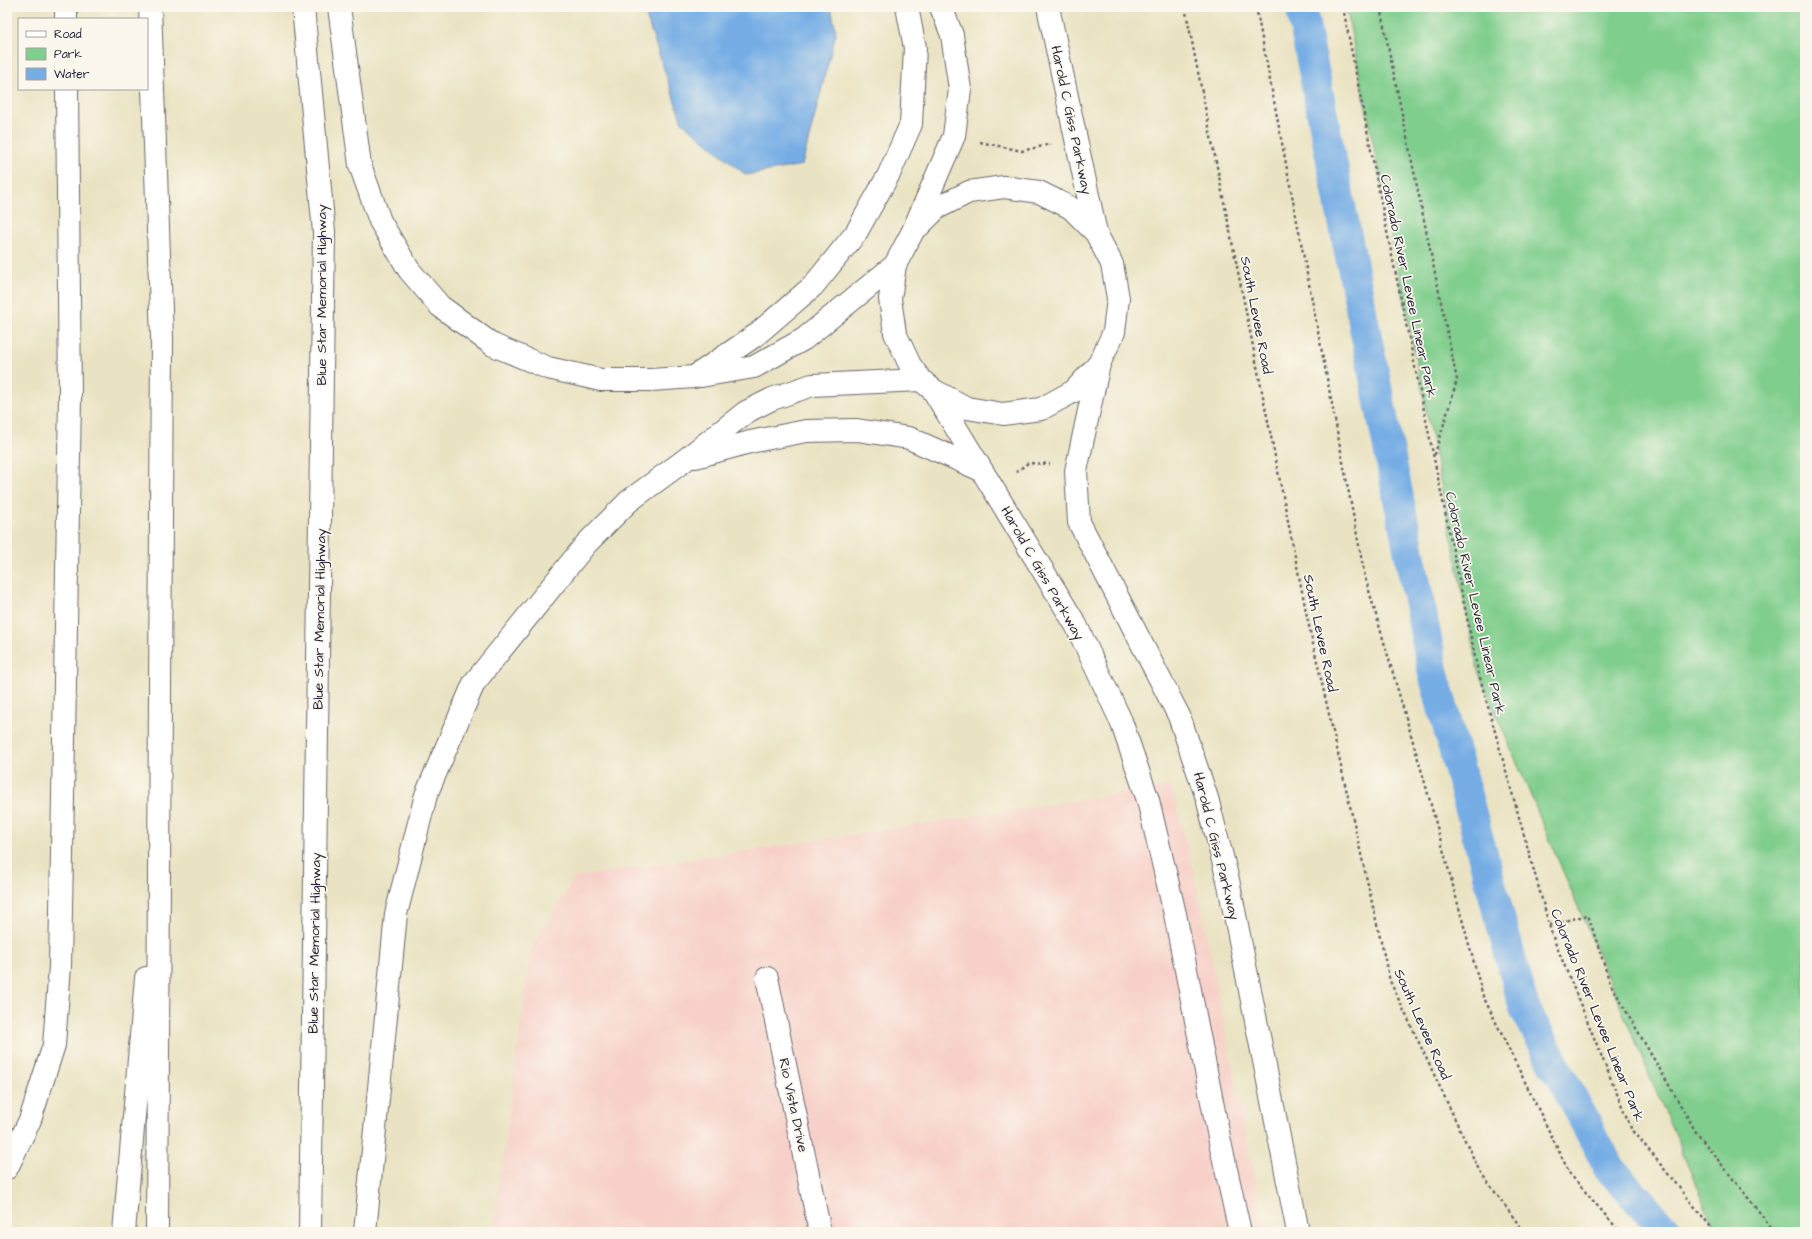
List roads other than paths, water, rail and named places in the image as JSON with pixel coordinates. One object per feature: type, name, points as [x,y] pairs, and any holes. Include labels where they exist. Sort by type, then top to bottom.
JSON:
[{"type":"main road","points":[[66,7],[66,18]]},
{"type":"main road","points":[[150,7],[162,338],[157,1232]]},
{"type":"main road","name":"Blue Star Memorial Highway","points":[[303,7],[324,232],[310,1232]]},
{"type":"main road","points":[[339,7],[360,165],[380,221],[409,270],[440,306],[493,345],[548,368],[601,380],[651,380],[694,377],[754,367],[804,339],[896,265]]},
{"type":"main road","points":[[694,377],[756,335],[813,286],[856,233],[889,174],[911,124],[915,48],[907,7]]},
{"type":"main road","name":"Harold C Giss Parkway","points":[[941,7],[952,35],[960,89],[954,136],[912,233],[896,265],[890,299],[895,333],[910,365],[927,385],[1076,625],[1121,721],[1143,786],[1175,914],[1220,1142],[1240,1232]]},
{"type":"main road","name":"Harold C Giss Parkway","points":[[1048,7],[1096,233],[1112,264],[1118,298],[1114,332],[1099,364],[1076,471],[1079,522],[1178,716],[1207,798],[1228,880],[1298,1232]]},
{"type":"main road","points":[[7,1168],[30,1120],[54,1045],[60,966],[70,398],[67,90]]},
{"type":"main road","name":"Harold C Giss Parkway","points":[[912,233],[937,208],[969,192],[1004,187],[1039,192],[1071,208],[1096,233]]},
{"type":"main road","name":"Harold C Giss Parkway","points":[[927,385],[966,408],[1003,414],[1041,408],[1074,391],[1099,364]]},
{"type":"main road","points":[[366,1232],[396,914],[426,795],[474,683],[586,544],[629,501],[685,460],[746,412],[772,399],[812,385],[841,382],[927,385]]},
{"type":"main road","points":[[685,460],[750,442],[806,431],[857,430],[909,438],[981,470]]},
{"type":"main road","points":[[124,1232],[160,809]]},
{"type":"main road","name":"Rio Vista Drive","points":[[767,978],[820,1232]]},
{"type":"water","points":[[643,7],[831,7],[836,33],[802,165],[746,175],[682,122]]},
{"type":"waterway","points":[[1301,7],[1433,672],[1524,1007],[1610,1169],[1667,1232]]}]
